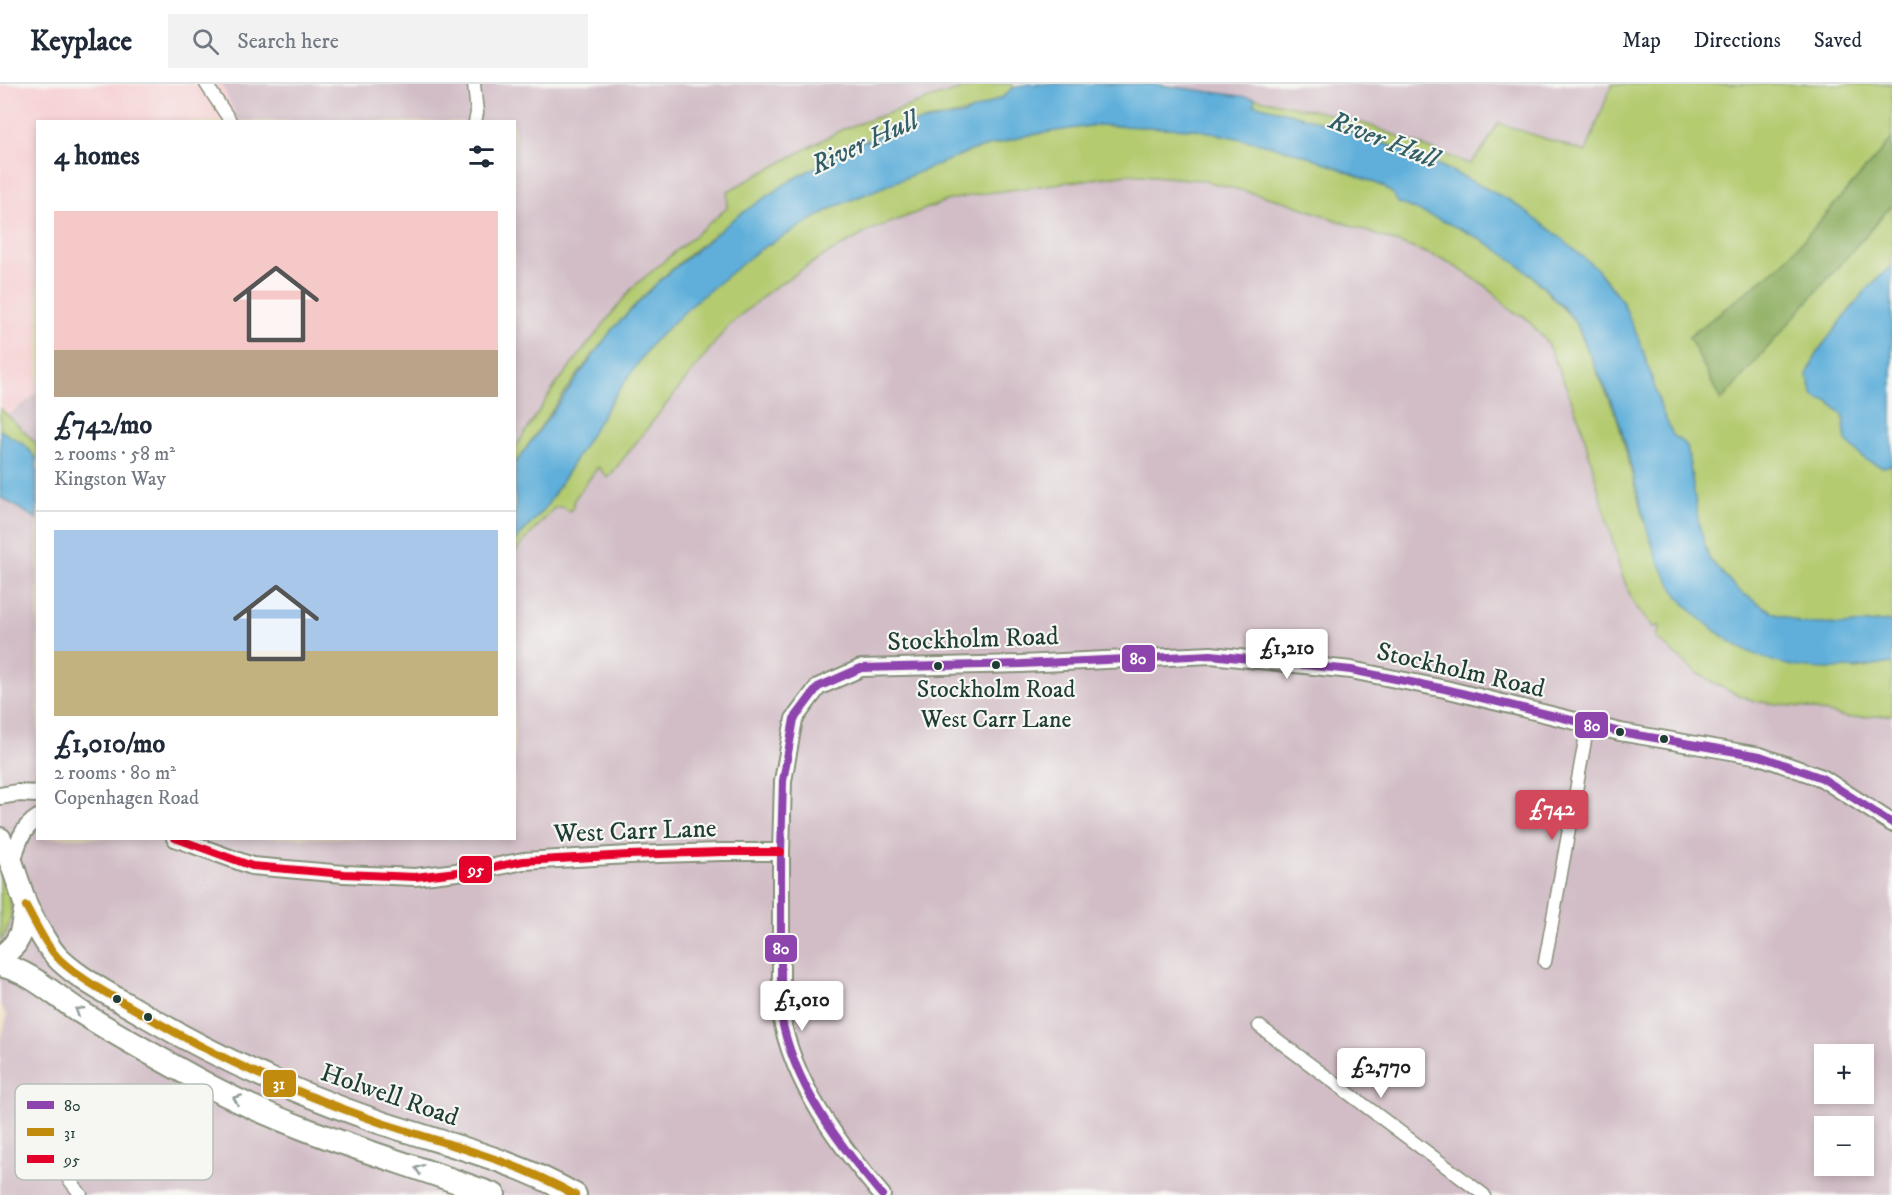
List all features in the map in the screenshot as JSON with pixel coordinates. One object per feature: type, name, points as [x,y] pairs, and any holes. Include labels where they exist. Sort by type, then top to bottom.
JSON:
[{"type":"highway","name":"Holwell Road","points":[[0,839],[12,864],[26,906],[48,945],[60,960],[77,973],[179,1034],[257,1074],[306,1095],[511,1166],[575,1195]]},
{"type":"highway","points":[[0,959],[15,944],[21,933],[26,906]]},
{"type":"highway","points":[[0,965],[22,972],[129,1042],[208,1084]]},
{"type":"highway","points":[[213,1086],[340,1142],[494,1195]]},
{"type":"street","points":[[206,84],[230,120]]},
{"type":"street","points":[[474,84],[477,113],[475,120]]},
{"type":"street","name":"Stockholm Road","points":[[882,1195],[822,1116],[799,1074],[784,1032],[781,1015],[783,782],[794,718],[818,687],[861,668],[1021,664],[1211,655],[1351,670],[1445,689],[1588,724],[1760,756],[1822,778],[1892,823]]},
{"type":"street","points":[[1545,962],[1588,724]]},
{"type":"street","points":[[0,796],[17,793],[36,794]]},
{"type":"street","points":[[12,864],[17,843],[24,831],[36,820]]},
{"type":"street","name":"West Carr Lane","points":[[180,840],[252,866],[344,874],[416,877],[490,868],[523,861],[629,855],[781,852]]},
{"type":"street","points":[[1259,1026],[1484,1195]]},
{"type":"street","points":[[70,1180],[81,1195]]},
{"type":"shaded area","points":[[0,84],[222,84],[239,120],[36,120],[36,394],[6,416],[0,408]]},
{"type":"shaded area","points":[[222,84],[976,84],[843,129],[727,208],[632,288],[555,386],[516,446],[516,120],[238,120]]},
{"type":"shaded area","points":[[1152,84],[1612,84],[1586,152],[1498,123],[1486,145],[1470,164],[1366,124],[1335,115],[1255,98]]},
{"type":"shaded area","points":[[1129,174],[1201,180],[1287,202],[1445,260],[1486,286],[1514,313],[1524,316],[1546,341],[1581,424],[1621,573],[1634,604],[1653,626],[1660,626],[1808,708],[1848,718],[1892,715],[1892,1195],[0,1195],[0,1043],[7,1016],[0,1004],[2,871],[0,868],[0,497],[36,518],[36,840],[516,840],[516,551],[554,508],[563,507],[567,510],[598,466],[609,477],[729,325],[772,289],[818,259],[871,230],[949,200],[1066,181]]},
{"type":"shaded area","points":[[36,394],[36,443],[7,416]]},
{"type":"green space","points":[[979,84],[1013,84],[1007,94],[983,107],[911,124],[866,141],[834,157],[737,217],[682,260],[633,307],[573,381],[516,463],[516,446],[555,386],[632,288],[727,208],[728,191],[843,129]]},
{"type":"green space","points":[[1612,84],[1892,84],[1892,139],[1782,264],[1689,337],[1721,401],[1892,205],[1892,265],[1864,292],[1818,351],[1820,400],[1828,401],[1843,415],[1846,441],[1866,460],[1883,467],[1892,465],[1892,621],[1845,625],[1800,623],[1772,612],[1739,591],[1709,559],[1699,525],[1687,446],[1673,435],[1662,411],[1642,347],[1622,301],[1597,269],[1511,201],[1431,161],[1340,127],[1253,104],[1255,98],[1335,115],[1366,124],[1470,164],[1486,145],[1498,123],[1586,152]]},
{"type":"green space","points":[[1096,125],[1196,129],[1269,145],[1311,157],[1382,186],[1489,243],[1522,266],[1574,320],[1617,417],[1642,514],[1662,568],[1684,603],[1714,630],[1743,650],[1856,669],[1892,663],[1892,715],[1848,718],[1808,708],[1754,701],[1698,674],[1656,638],[1660,626],[1653,627],[1634,604],[1621,573],[1581,424],[1546,341],[1524,316],[1514,313],[1486,286],[1445,260],[1287,202],[1201,180],[1129,174],[980,194],[949,200],[871,230],[818,259],[772,289],[729,325],[608,478],[598,467],[574,500],[573,508],[569,511],[563,507],[554,508],[516,551],[516,540],[546,507],[610,403],[652,343],[695,301],[759,250],[834,207],[973,150],[1029,135]]},
{"type":"green space","points":[[1892,139],[1892,205],[1721,401],[1689,337],[1782,264]]},
{"type":"green space","points":[[0,408],[36,443],[36,459],[25,445],[0,430]]},
{"type":"green space","points":[[0,868],[10,895],[11,914],[10,924],[0,941]]},
{"type":"water","name":"River Hull","points":[[1028,84],[1152,84],[1255,98],[1254,104],[1340,127],[1431,161],[1511,201],[1555,233],[1597,269],[1622,301],[1642,347],[1662,411],[1673,435],[1687,446],[1699,525],[1709,559],[1739,591],[1772,612],[1800,623],[1845,625],[1892,621],[1892,663],[1827,669],[1786,665],[1766,659],[1727,639],[1685,604],[1659,563],[1643,515],[1618,418],[1579,328],[1537,280],[1519,265],[1463,230],[1398,203],[1393,194],[1382,186],[1311,157],[1196,129],[1096,125],[1029,135],[973,150],[834,207],[759,250],[696,301],[652,343],[610,403],[546,507],[516,540],[516,463],[611,331],[657,283],[736,217],[790,181],[859,143],[914,123],[962,115],[1003,97],[1012,88]]},
{"type":"water","points":[[1892,265],[1892,465],[1883,467],[1866,460],[1846,441],[1843,415],[1828,401],[1820,400],[1813,395],[1807,375],[1818,351],[1864,292]]},
{"type":"water","points":[[0,430],[25,445],[36,459],[36,518],[0,497]]},
{"type":"transit line","name":"80","points":[[882,1195],[849,1155],[807,1089],[787,1040],[781,1015],[783,781],[794,719],[818,687],[861,668],[1021,664],[1211,655],[1351,670],[1445,689],[1620,732],[1760,756],[1822,778],[1892,823]]},
{"type":"transit line","name":"95","points":[[180,840],[252,866],[415,877],[490,868],[523,861],[629,855],[781,852]]},
{"type":"transit line","name":"31","points":[[26,906],[50,948],[69,968],[102,990],[204,1048],[319,1100],[504,1162],[575,1195]]},
{"type":"place","name":"Stockholm Road West Carr Lane","points":[[996,665]]}]
